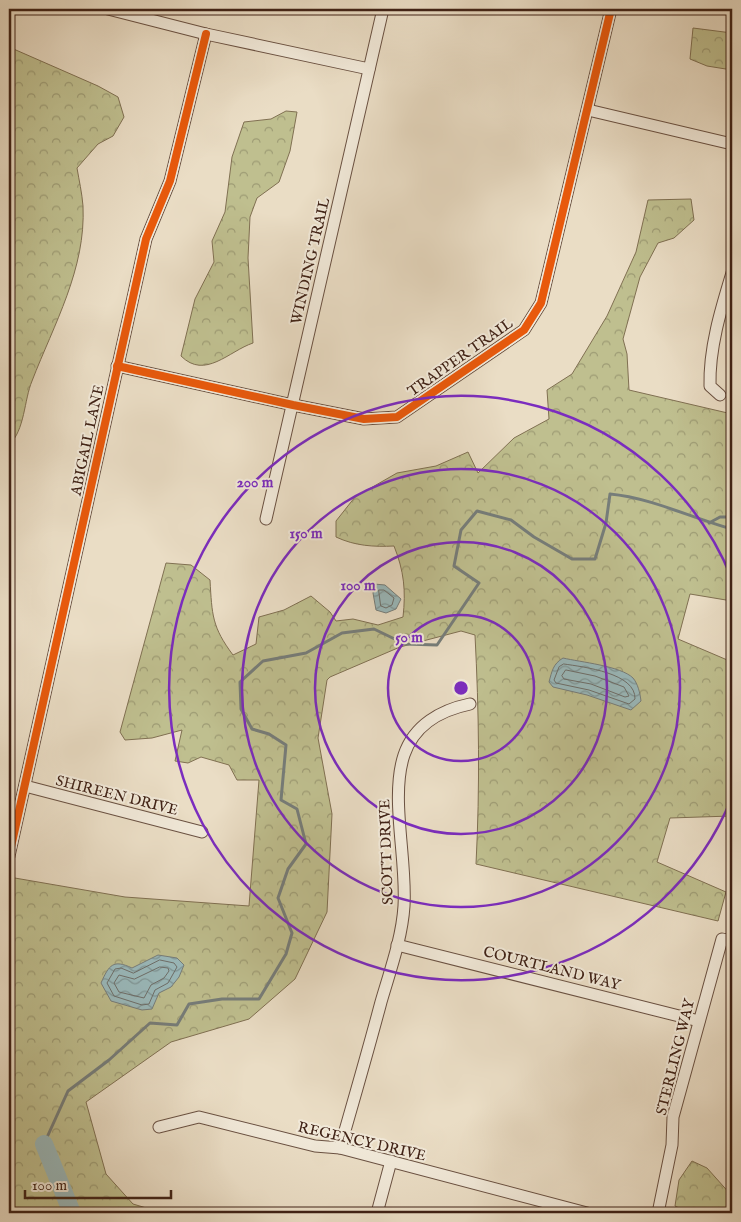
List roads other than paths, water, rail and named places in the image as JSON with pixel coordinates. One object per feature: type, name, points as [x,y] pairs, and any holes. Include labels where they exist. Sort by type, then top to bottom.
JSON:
[{"type":"street","points":[[108,9],[206,34],[369,69]]},
{"type":"street","name":"WINDING TRAIL","points":[[266,519],[383,9]]},
{"type":"street","name":"TRAPPER TRAIL","points":[[117,366],[364,419],[397,417],[524,330],[541,304],[611,9]]},
{"type":"street","name":"ABIGAIL LANE","points":[[9,856],[146,239],[170,181],[206,34]]},
{"type":"street","points":[[588,110],[732,144]]},
{"type":"street","points":[[720,395],[710,386],[710,373],[713,350],[732,273]]},
{"type":"street","name":"SCOTT DRIVE","points":[[340,1148],[397,944],[404,906],[404,851],[398,784],[404,754],[415,736],[432,718],[449,708],[470,704]]},
{"type":"street","name":"SHIREEN DRIVE","points":[[25,786],[202,832]]},
{"type":"street","name":"STERLING WAY","points":[[658,1213],[672,1146],[673,1117],[699,1020],[727,940]]},
{"type":"street","name":"COURTLAND WAY","points":[[397,944],[699,1020]]},
{"type":"street","name":"REGENCY DRIVE","points":[[159,1127],[199,1117],[315,1146],[340,1148],[587,1213]]},
{"type":"street","points":[[377,1213],[391,1161]]},
{"type":"water","points":[[374,584],[385,585],[401,599],[396,609],[386,613],[376,610],[373,593]]},
{"type":"water","points":[[563,658],[610,667],[627,674],[636,683],[641,701],[631,710],[587,695],[553,687],[549,682],[552,671],[555,665]]},
{"type":"water","points":[[158,955],[177,958],[184,965],[179,977],[171,987],[159,993],[152,1009],[142,1010],[111,1001],[101,983],[112,965],[120,964],[132,968]]},
{"type":"waterway","points":[[44,1144],[68,1091],[109,1060],[150,1023],[177,1025],[189,1004],[222,999],[259,999],[286,954],[292,933],[278,898],[288,869],[306,844],[297,809],[281,800],[286,745],[269,734],[252,729],[241,709],[240,682],[263,661],[306,653],[342,633],[374,629],[405,644],[437,645],[479,583],[454,566],[461,530],[477,511],[511,520],[534,537],[572,559],[595,559],[606,523],[610,494],[656,504],[732,529]]},
{"type":"waterway","points":[[709,523],[720,517],[732,517]]},
{"type":"waterway","points":[[44,1144],[72,1213]]}]
